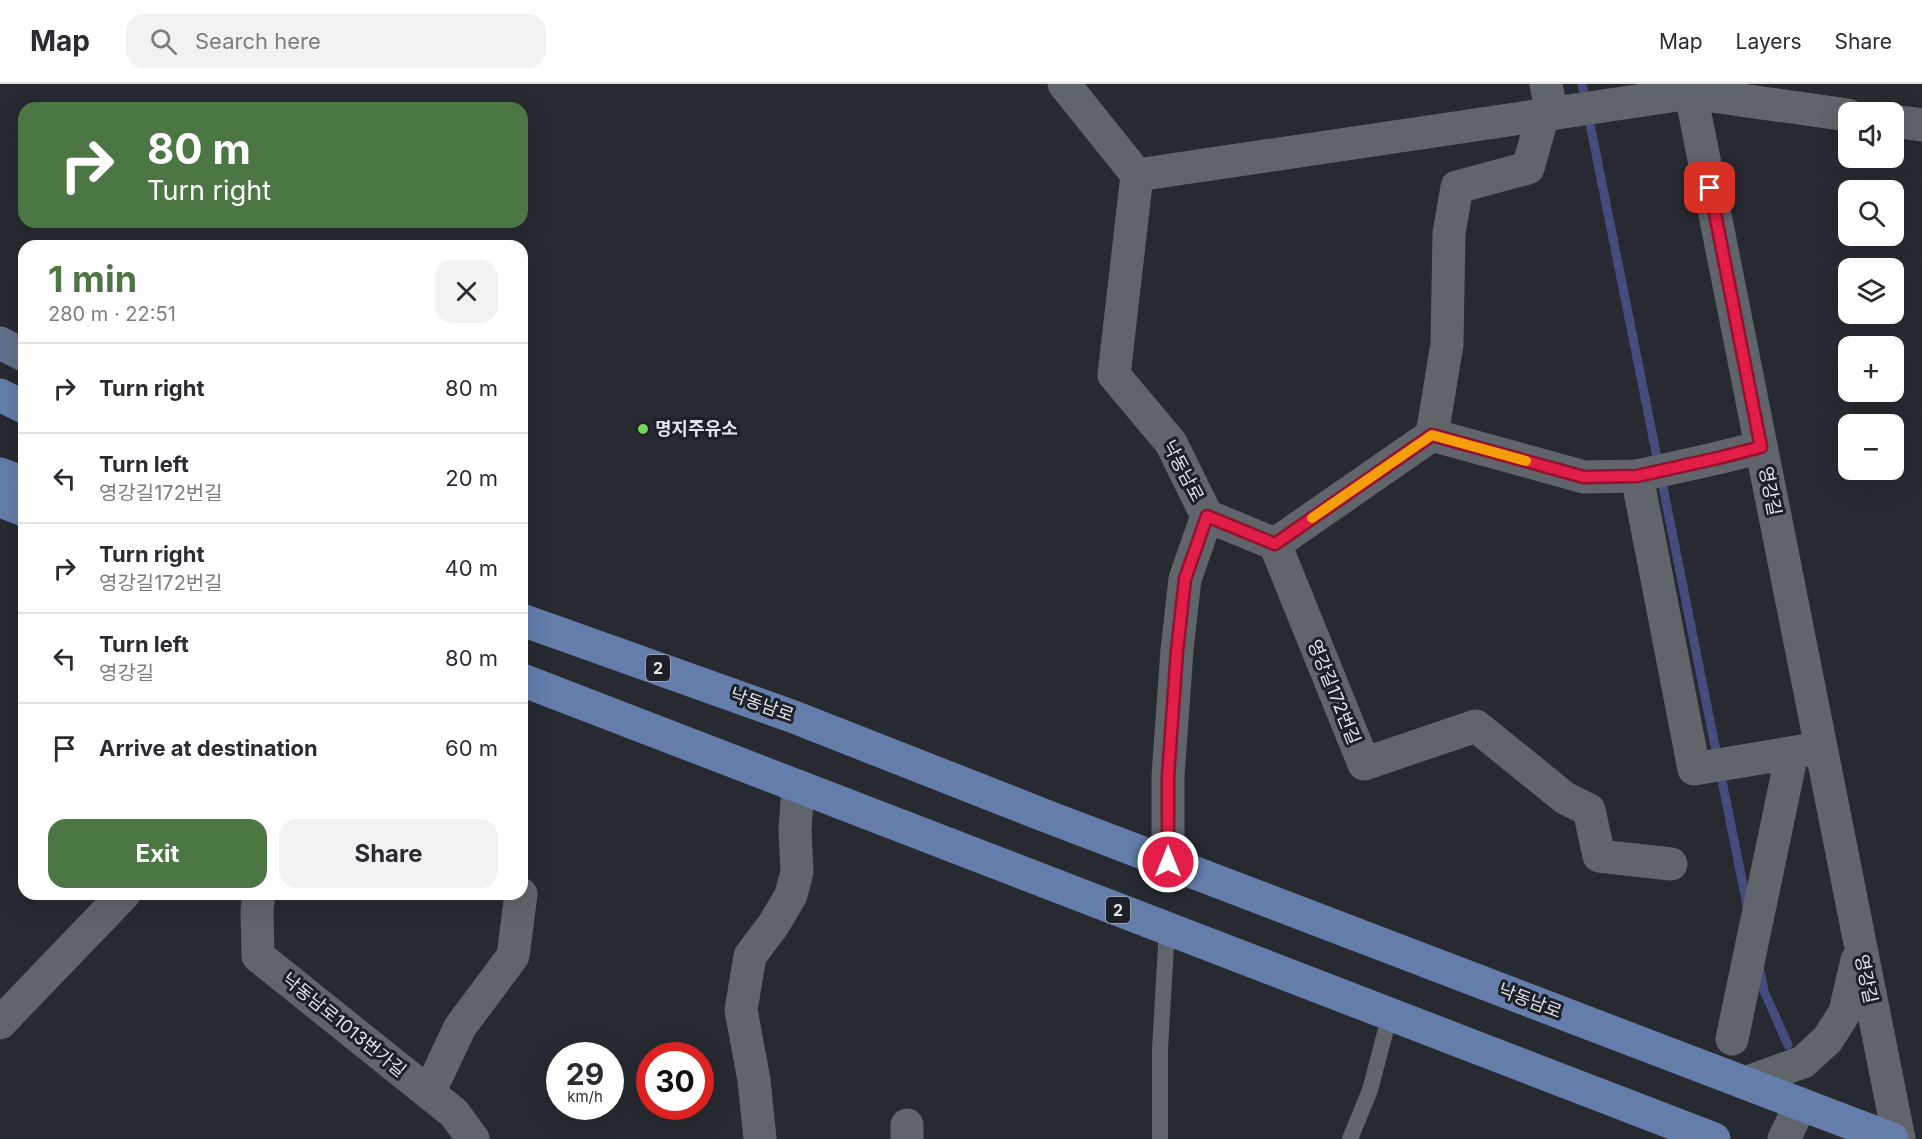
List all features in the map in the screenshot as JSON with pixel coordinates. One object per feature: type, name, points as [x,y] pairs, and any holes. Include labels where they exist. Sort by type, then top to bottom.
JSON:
[{"type":"main road","points":[[0,343],[18,353]]},
{"type":"main road","points":[[0,395],[18,404]]},
{"type":"main road","points":[[0,474],[18,481]]},
{"type":"main road","points":[[0,501],[18,508]]},
{"type":"main road","name":"낙동남로","points":[[528,622],[794,717],[1892,1139]]},
{"type":"main road","name":"2","points":[[528,682],[1713,1139]]},
{"type":"street","points":[[1064,84],[1137,175],[1547,104],[1629,102],[1690,89],[1838,113]]},
{"type":"street","name":"영강길","points":[[1690,89],[1761,447],[1806,750],[1859,949],[1899,1139]]},
{"type":"street","points":[[1207,516],[1275,544],[1432,435],[1447,344],[1449,233],[1457,187],[1528,168],[1547,104]]},
{"type":"street","points":[[1904,123],[1922,125]]},
{"type":"street","name":"낙동남로","points":[[1137,175],[1114,375],[1171,443],[1207,516],[1185,579],[1168,776],[1168,862]]},
{"type":"street","points":[[1432,435],[1584,477],[1637,476],[1761,447]]},
{"type":"street","points":[[1637,476],[1694,768],[1806,750],[1769,863],[1732,1039]]},
{"type":"street","name":"영강길172번길","points":[[1275,544],[1364,764],[1476,726],[1564,798],[1589,810],[1599,856],[1671,864]]},
{"type":"street","points":[[760,1139],[754,1080],[741,1010],[750,956],[774,924],[791,895],[797,872],[795,830],[798,787]]},
{"type":"street","points":[[0,1023],[118,900]]},
{"type":"street","name":"낙동남로1013번가길","points":[[258,900],[258,956],[454,1113],[473,1139]]},
{"type":"street","points":[[429,1093],[460,1027],[513,956],[520,900]]},
{"type":"street","points":[[1745,1083],[1803,1062],[1828,1039],[1845,1012],[1859,949]]},
{"type":"street","points":[[1784,1139],[1801,1104]]},
{"type":"lane","points":[[1160,1139],[1160,1049],[1167,929]]},
{"type":"lane","points":[[1350,1139],[1370,1090],[1390,1014]]},
{"type":"waterway","points":[[1582,84],[1747,905]]},
{"type":"waterway","points":[[1759,966],[1764,991],[1788,1045]]},
{"type":"slow traffic","points":[[1312,518],[1432,435],[1526,461]]},
{"type":"place","name":"명지주유소","points":[[643,429]]},
{"type":"route","points":[[1168,862],[1168,776],[1185,579],[1207,516],[1275,544],[1432,435],[1584,477],[1637,476],[1761,447],[1710,188]]}]
